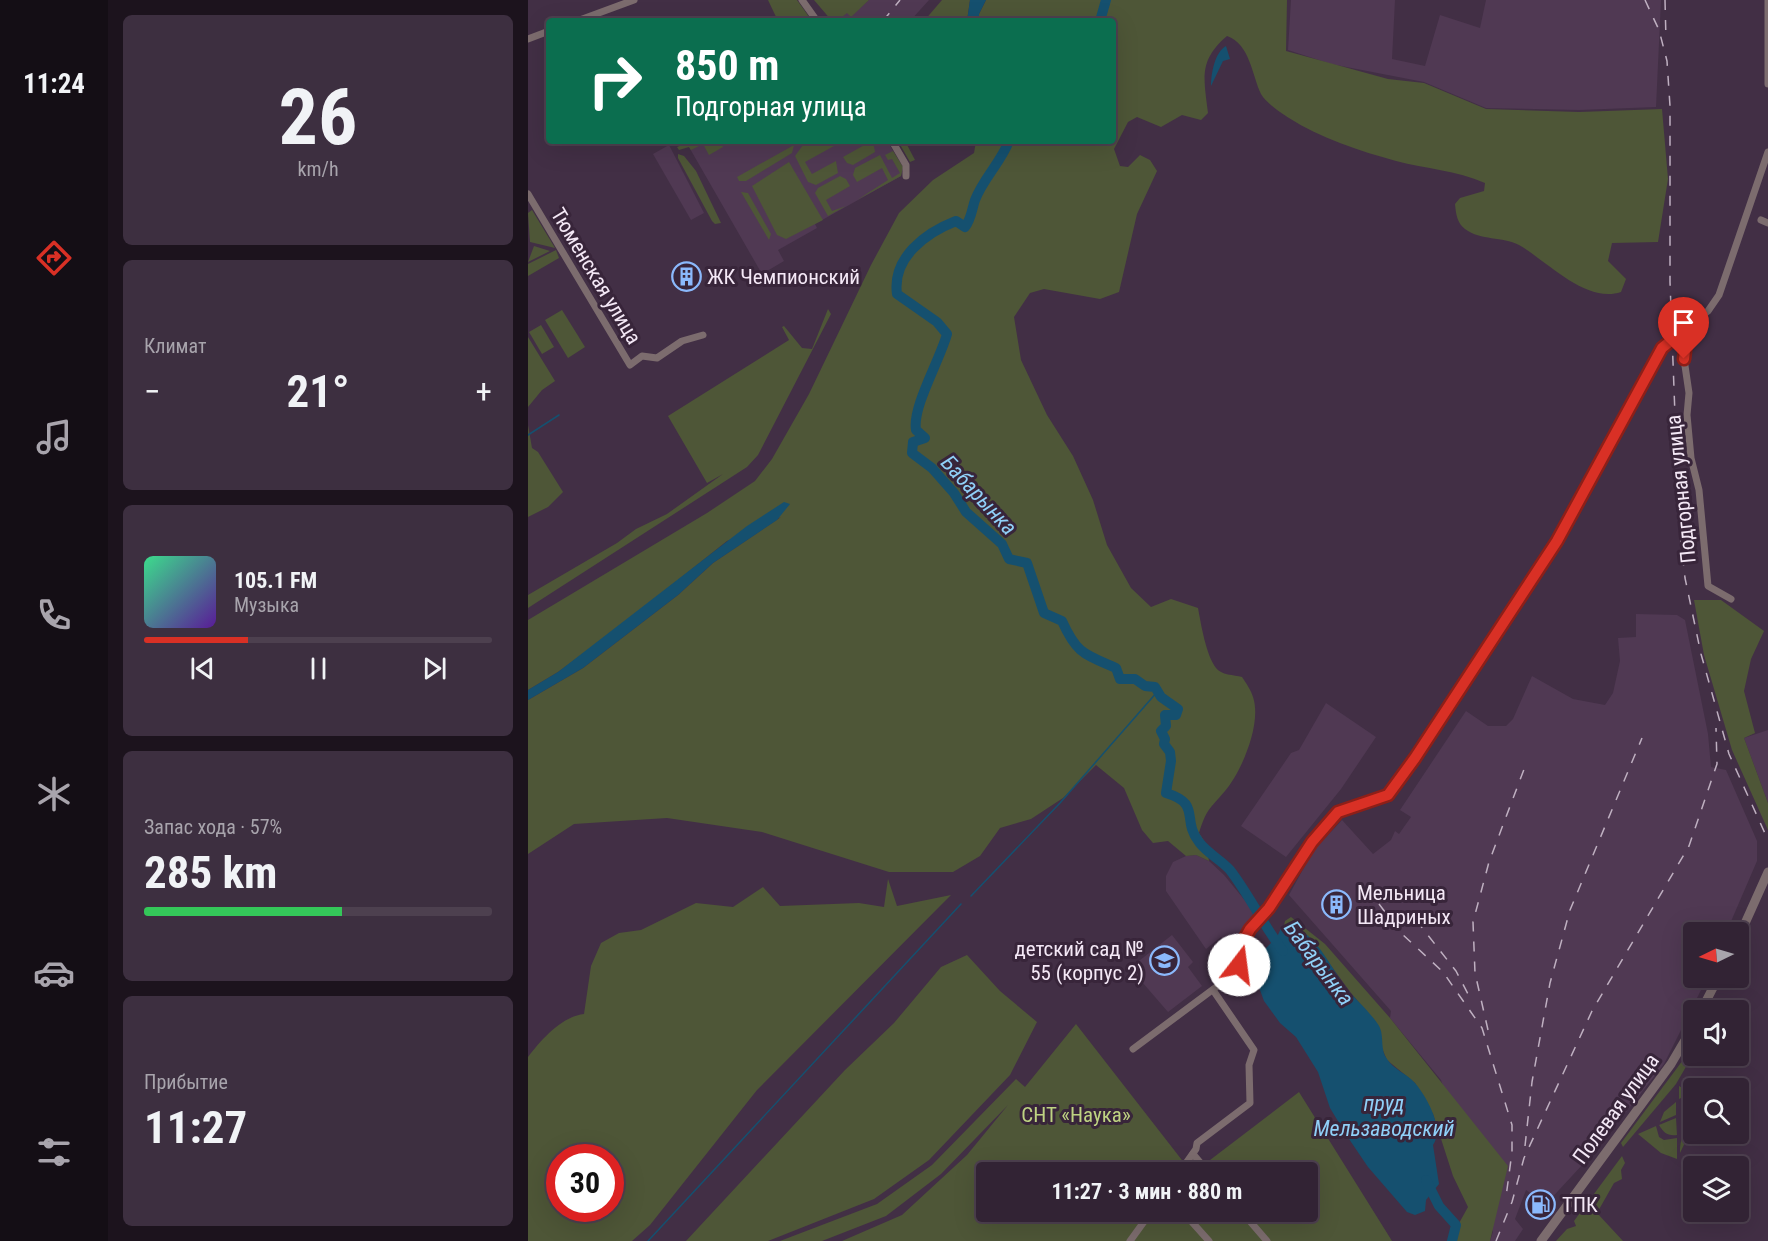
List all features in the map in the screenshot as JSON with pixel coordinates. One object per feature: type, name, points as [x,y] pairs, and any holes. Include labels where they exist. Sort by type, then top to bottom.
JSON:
[{"type":"street","points":[[585,18],[634,0]]},
{"type":"street","points":[[802,0],[815,18]]},
{"type":"street","points":[[1768,0],[1768,84]]},
{"type":"street","points":[[528,39],[546,33]]},
{"type":"street","points":[[894,144],[906,165],[906,176]]},
{"type":"street","points":[[1133,1049],[1213,990],[1236,970],[1245,938],[1269,908],[1307,849],[1338,812],[1388,795],[1557,541],[1662,348],[1708,311],[1719,295],[1768,152]]},
{"type":"street","name":"Тюменская улица","points":[[528,194],[630,365],[642,356],[657,358],[682,342],[703,335]]},
{"type":"street","name":"Подгорная улица","points":[[1688,327],[1684,359],[1689,393],[1687,415],[1691,458],[1699,490],[1708,586],[1731,599]]},
{"type":"street","points":[[1746,922],[1768,872]]},
{"type":"street","points":[[1187,1162],[1197,1143],[1250,1103],[1249,1065],[1254,1050],[1213,990]]},
{"type":"street","name":"Полевая улица","points":[[1541,1241],[1671,1064],[1683,1044]]},
{"type":"street","points":[[1193,1154],[1200,1162]]},
{"type":"street","points":[[1134,1239],[1145,1222]]},
{"type":"street","points":[[1192,1222],[1209,1241]]},
{"type":"street","points":[[1251,1222],[1267,1241]]},
{"type":"shaded area","points":[[869,0],[929,0],[913,18],[840,18],[847,12],[851,16]]},
{"type":"shaded area","points":[[1291,0],[1395,0],[1392,59],[1425,66],[1440,15],[1480,28],[1486,0],[1661,0],[1656,107],[1579,110],[1486,108],[1424,82],[1331,64],[1288,50]]},
{"type":"shaded area","points":[[696,144],[889,144],[903,167],[901,176],[815,224],[817,228],[778,250],[784,261],[762,274],[689,147]]},
{"type":"shaded area","points":[[669,145],[704,213],[691,220],[653,154]]},
{"type":"shaded area","points":[[1636,614],[1677,615],[1685,620],[1708,734],[1711,767],[1726,770],[1757,841],[1757,861],[1731,922],[1683,922],[1683,988],[1702,988],[1696,1000],[1683,1000],[1683,1026],[1664,1064],[1596,1150],[1546,1204],[1526,1190],[1515,1219],[1523,1229],[1515,1241],[1490,1241],[1493,1232],[1441,1080],[1390,1018],[1391,1011],[1289,895],[1313,851],[1342,820],[1373,854],[1391,840],[1395,831],[1399,834],[1411,817],[1400,810],[1466,711],[1488,726],[1506,726],[1513,719],[1532,676],[1573,699],[1605,705],[1613,693],[1620,661],[1618,638],[1636,637]]},
{"type":"shaded area","points":[[1326,703],[1376,737],[1341,789],[1286,857],[1241,826],[1291,753],[1299,750]]},
{"type":"shaded area","points":[[1768,730],[1768,803],[1744,738]]},
{"type":"shaded area","points":[[1196,855],[1209,861],[1224,875],[1256,914],[1231,947],[1221,937],[1206,949],[1166,891],[1166,876],[1173,862],[1186,856]]},
{"type":"shaded area","points":[[1172,935],[1193,962],[1188,967],[1202,986],[1168,1012],[1130,968]]},
{"type":"green space","points":[[768,0],[797,0],[810,18],[777,18]]},
{"type":"green space","points":[[814,0],[869,0],[851,17],[847,13],[841,18],[829,18]]},
{"type":"green space","points":[[942,0],[970,0],[967,18],[927,18]]},
{"type":"green space","points":[[986,0],[1287,0],[1286,51],[1388,79],[1424,83],[1486,109],[1579,112],[1662,109],[1668,179],[1658,242],[1612,243],[1608,261],[1626,279],[1621,292],[1608,294],[1581,287],[1519,245],[1471,233],[1462,227],[1457,218],[1455,204],[1460,198],[1484,191],[1485,183],[1463,175],[1396,161],[1354,148],[1314,132],[1282,113],[1263,97],[1241,46],[1227,36],[1207,62],[1205,80],[1208,113],[1201,120],[1182,115],[1161,127],[1137,117],[1128,122],[1114,149],[1120,166],[1128,167],[1140,155],[1150,160],[1157,171],[1137,214],[1119,292],[1100,299],[1044,289],[1030,293],[1014,317],[1021,360],[1047,415],[1073,456],[1093,500],[1107,545],[1131,588],[1151,607],[1171,599],[1198,608],[1202,631],[1212,662],[1218,670],[1224,673],[1242,677],[1252,694],[1255,720],[1249,746],[1238,772],[1209,810],[1199,833],[1206,844],[1209,861],[1196,855],[1186,856],[1168,841],[1153,843],[1142,830],[1124,788],[1096,765],[1063,798],[1031,819],[1000,828],[980,856],[953,872],[889,872],[762,832],[667,818],[574,824],[528,854],[528,700],[583,668],[678,595],[713,563],[781,517],[727,541],[614,631],[558,672],[528,690],[528,620],[707,513],[755,481],[772,459],[809,394],[871,265],[899,213],[933,180],[974,153],[976,144],[1116,144],[1116,18],[979,18]]},
{"type":"green space","points":[[684,144],[703,144],[691,150],[689,147],[679,150],[677,147]]},
{"type":"green space","points":[[703,144],[722,144],[723,147],[709,155]]},
{"type":"green space","points":[[838,144],[805,162],[812,174],[836,161],[838,173],[816,185],[808,182],[795,156],[803,145]]},
{"type":"green space","points":[[866,144],[874,144],[875,152],[853,165],[847,163],[843,157]]},
{"type":"green space","points":[[900,144],[907,144],[915,160],[910,162]]},
{"type":"green space","points":[[794,145],[792,153],[746,181],[739,181],[737,177]]},
{"type":"green space","points":[[893,151],[903,167],[901,176],[857,200],[888,180],[882,168],[857,182],[853,175],[855,168],[880,155],[892,178],[900,173],[892,159],[888,160],[885,155]]},
{"type":"green space","points":[[678,154],[684,156],[696,171],[721,223],[715,224],[712,221],[678,158]]},
{"type":"green space","points":[[789,162],[823,220],[786,239],[777,235],[752,186]]},
{"type":"green space","points":[[840,176],[846,179],[850,186],[826,200],[832,211],[846,206],[828,216],[815,193],[818,188]]},
{"type":"green space","points":[[741,192],[748,193],[771,234],[769,240]]},
{"type":"green space","points":[[532,210],[555,248],[530,242],[528,213]]},
{"type":"green space","points":[[534,246],[550,251],[528,262]]},
{"type":"green space","points":[[556,250],[559,258],[528,276],[528,264]]},
{"type":"green space","points":[[828,309],[831,314],[758,455],[747,467],[528,608],[528,595],[617,543],[636,529],[667,514],[723,474],[707,483],[668,416],[789,340],[782,327],[784,326],[802,348],[812,349]]},
{"type":"green space","points":[[562,310],[585,347],[568,358],[545,320]]},
{"type":"green space","points":[[541,325],[554,347],[542,354],[529,332]]},
{"type":"green space","points":[[528,337],[555,381],[542,390],[528,407]]},
{"type":"green space","points":[[528,425],[532,448],[538,452],[563,492],[548,507],[528,517]]},
{"type":"green space","points":[[1694,600],[1721,600],[1764,631],[1751,659],[1744,691],[1755,733],[1744,738],[1768,803],[1768,830],[1732,750],[1704,655]]},
{"type":"green space","points":[[888,879],[897,906],[951,895],[757,1090],[650,1225],[632,1241],[528,1241],[528,1057],[560,1024],[584,1014],[591,966],[601,943],[619,933],[641,930],[696,903],[733,907],[763,887],[780,906],[859,903],[884,907]]},
{"type":"green space","points":[[1291,917],[1325,944],[1390,1018],[1508,1166],[1490,1241],[1455,1241],[1458,1225],[1468,1207],[1453,1176],[1433,1114],[1415,1083],[1387,1060],[1381,1046],[1380,1029],[1313,941],[1291,925],[1284,926],[1285,921]]},
{"type":"green space","points":[[967,955],[1000,991],[1037,1022],[1010,1075],[929,1160],[874,1199],[768,1241],[686,1241],[845,1070],[894,1023],[941,967]]},
{"type":"green space","name":"СНТ «Наука»","points":[[1076,1024],[1183,1162],[976,1162],[976,1222],[1318,1222],[1318,1162],[1207,1162],[1299,1092],[1392,1241],[842,1241],[902,1215],[967,1155],[1008,1105],[941,1174],[886,1216],[822,1241],[780,1241],[877,1204],[932,1165],[1016,1079],[1025,1087]]},
{"type":"green space","points":[[1683,1060],[1683,1066],[1686,1066],[1676,1084],[1623,1147],[1621,1143]]},
{"type":"green space","points":[[1679,1086],[1683,1088],[1683,1097],[1679,1099]]},
{"type":"green space","points":[[1676,1102],[1676,1115],[1660,1122],[1664,1112]]},
{"type":"green space","points":[[1676,1118],[1677,1135],[1666,1133],[1659,1125]]},
{"type":"green space","points":[[1656,1126],[1659,1137],[1664,1140],[1677,1138],[1677,1159],[1661,1153],[1638,1134]]},
{"type":"green space","points":[[1683,1135],[1684,1144],[1680,1153]]},
{"type":"green space","points":[[1622,1156],[1625,1163],[1621,1170],[1622,1179],[1614,1183],[1597,1213],[1623,1241],[1556,1241],[1567,1229],[1576,1226],[1574,1221]]},
{"type":"water","points":[[970,0],[986,0],[979,18],[967,18]]},
{"type":"water","points":[[1226,46],[1230,59],[1223,61],[1211,86],[1216,58]]},
{"type":"water","points":[[784,502],[790,504],[777,520],[713,563],[678,595],[583,668],[528,700],[528,690],[558,672],[747,526]]},
{"type":"water","name":"пруд Мельзаводский","points":[[1288,924],[1309,936],[1324,954],[1344,985],[1378,1025],[1387,1059],[1415,1083],[1433,1112],[1437,1130],[1433,1145],[1439,1184],[1426,1200],[1425,1211],[1415,1215],[1407,1212],[1368,1167],[1330,1108],[1318,1072],[1296,1037],[1280,1023],[1264,1001],[1256,979],[1257,963],[1263,951],[1277,937],[1282,926]]},
{"type":"waterway","name":"Бабарынка","points":[[1101,18],[1106,0]]},
{"type":"waterway","name":"Бабарынка","points":[[1007,144],[978,192],[965,227],[956,221],[933,232],[913,249],[905,258],[900,269],[897,294],[937,322],[947,334],[918,409],[916,430],[925,438],[913,442],[912,453],[932,468],[954,493],[966,512],[1002,544],[1009,559],[1027,563],[1044,613],[1062,621],[1077,647],[1089,656],[1116,668],[1120,679],[1135,679],[1145,686],[1155,687],[1161,697],[1178,709],[1176,715],[1165,715],[1166,726],[1161,731],[1165,739],[1164,744],[1170,752],[1171,761],[1166,793],[1177,797],[1188,807],[1191,826],[1199,842],[1230,870],[1283,951]]},
{"type":"waterway","points":[[528,435],[559,415]]},
{"type":"waterway","points":[[971,896],[1060,803],[1158,691]]},
{"type":"waterway","points":[[648,1241],[961,904]]},
{"type":"waterway","name":"Бабарынка","points":[[1426,1180],[1439,1206],[1456,1225],[1452,1241]]},
{"type":"railway","points":[[885,18],[900,0]]},
{"type":"railway","points":[[1645,0],[1659,30],[1667,61],[1670,106],[1670,282],[1679,522],[1685,578],[1701,654],[1729,754],[1768,840]]},
{"type":"railway","points":[[1665,0],[1666,40]]},
{"type":"railway","points":[[1496,1241],[1512,1202],[1524,1158],[1592,1011],[1689,846],[1717,764],[1716,728]]},
{"type":"railway","points":[[1525,1146],[1532,1082],[1550,983],[1570,910],[1642,738]]},
{"type":"railway","points":[[1488,1030],[1475,973],[1473,922],[1489,862],[1526,764]]},
{"type":"railway","points":[[1379,904],[1401,933],[1443,972],[1482,1028],[1512,1125],[1512,1152],[1506,1197]]},
{"type":"railway","points":[[1416,920],[1456,971],[1468,994]]},
{"type":"place","name":"ЖК Чемпионский","points":[[686,277]]},
{"type":"place","name":"Мельница Шадриных","points":[[1336,905]]},
{"type":"place","name":"детский сад № 55 (корпус 2)","points":[[1165,961]]},
{"type":"place","name":"ТПК","points":[[1541,1205]]},
{"type":"route","points":[[1239,965],[1245,938],[1250,929],[1269,908],[1312,842],[1338,812],[1388,795],[1415,758],[1557,541],[1662,348],[1688,327],[1684,359]]}]
